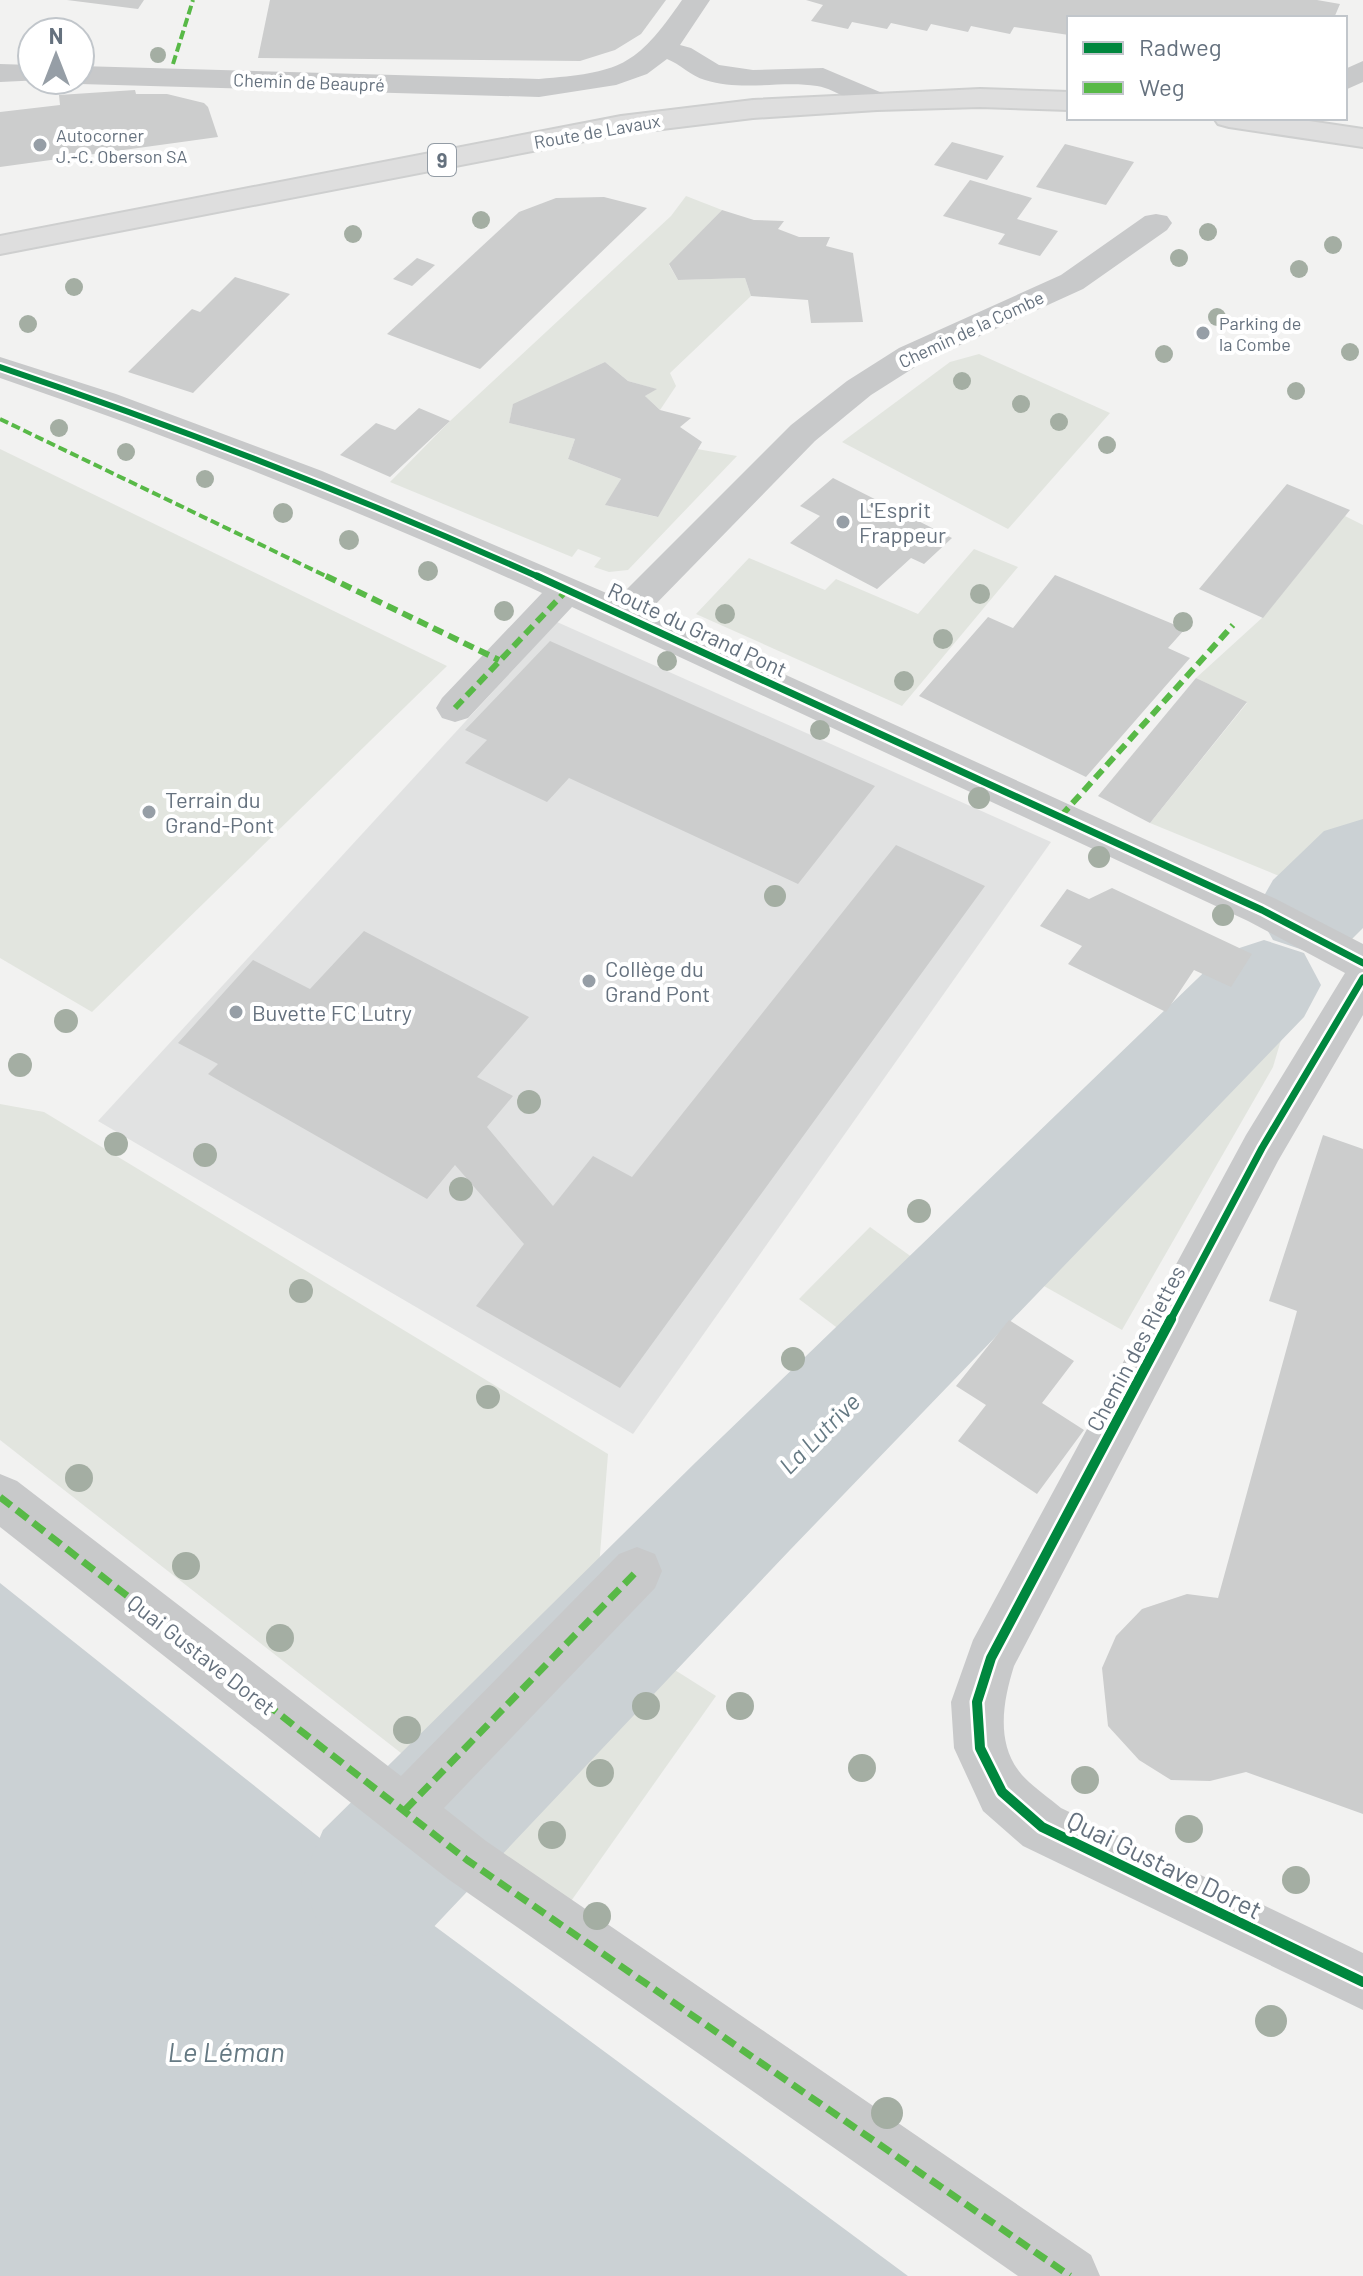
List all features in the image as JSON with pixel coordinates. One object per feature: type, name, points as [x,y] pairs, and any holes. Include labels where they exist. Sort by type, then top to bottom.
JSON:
[{"type":"main road","name":"Route de Lavaux","points":[[0,245],[621,125],[753,109],[877,101],[980,98],[1067,101]]},
{"type":"main road","points":[[1263,120],[1363,138]]},
{"type":"main road","name":"Route de Lavaux","points":[[0,228],[132,221]]},
{"type":"street","points":[[696,0],[662,49],[681,54],[711,73],[753,79],[823,77],[877,101]]},
{"type":"street","name":"Chemin de Beaupré","points":[[96,75],[539,88],[599,82],[635,68],[662,49]]},
{"type":"street","name":"Chemin de la Combe","points":[[624,614],[803,433],[859,388],[911,355],[1072,282],[1156,223]]},
{"type":"street","name":"Route du Grand Pont","points":[[0,367],[200,435],[396,515],[624,614],[1262,910],[1363,963]]},
{"type":"street","points":[[455,708],[567,590]]},
{"type":"street","name":"Chemin des Riettes","points":[[980,1748],[977,1702],[991,1658],[1262,1148],[1363,978]]},
{"type":"street","name":"Quai Gustave Doret","points":[[0,1497],[467,1860],[1070,2276]]},
{"type":"street","points":[[405,1810],[637,1571]]},
{"type":"street","name":"Quai Gustave Doret","points":[[980,1748],[1002,1792],[1042,1827],[1363,1982]]},
{"type":"shaded area","points":[[686,196],[722,210],[669,265],[678,280],[745,278],[751,296],[670,373],[676,386],[660,410],[645,396],[656,389],[628,381],[605,362],[513,405],[509,423],[575,439],[568,459],[621,479],[606,505],[657,517],[697,449],[737,456],[628,570],[609,572],[594,567],[601,558],[578,549],[572,557],[390,482],[450,421],[671,216]]},
{"type":"shaded area","points":[[979,354],[1110,413],[1008,529],[842,442],[950,362]]},
{"type":"shaded area","name":"Terrain du Grand-Pont","points":[[0,449],[447,666],[92,1012],[0,958]]},
{"type":"shaded area","points":[[1345,516],[1363,525],[1363,837],[1311,889],[1150,823],[1247,703],[1196,678],[1263,617]]},
{"type":"shaded area","points":[[974,549],[1018,567],[902,706],[696,614],[749,558],[825,590],[836,579],[918,614]]},
{"type":"shaded area","name":"Collège du Grand Pont","points":[[557,622],[1051,842],[633,1434],[98,1121]]},
{"type":"shaded area","points":[[1275,1013],[1281,1040],[1273,1067],[1122,1330],[1012,1268],[1161,1117]]},
{"type":"shaded area","points":[[0,1104],[44,1112],[608,1454],[599,1567],[410,1760],[0,1440]]},
{"type":"shaded area","points":[[870,1227],[934,1273],[864,1348],[799,1299]]},
{"type":"shaded area","points":[[648,1653],[716,1696],[569,1904],[486,1849]]},
{"type":"water","name":"Le Léman","points":[[0,1583],[375,1882],[908,2276],[0,2276]]},
{"type":"building","points":[[67,0],[144,0],[138,9]]},
{"type":"building","points":[[270,0],[666,0],[641,34],[615,50],[580,61],[258,58]]},
{"type":"building","points":[[806,0],[1317,0],[1340,4],[1335,16],[1067,16],[1067,35],[1014,27],[1010,34],[971,26],[968,32],[931,24],[927,31],[891,23],[887,29],[852,22],[848,29],[811,21],[823,5]]},
{"type":"building","points":[[135,90],[136,94],[167,94],[204,103],[218,137],[0,167],[0,112],[60,105],[59,96],[96,96],[96,93]]},
{"type":"building","points":[[952,142],[1004,156],[987,180],[934,165]]},
{"type":"building","points":[[1065,144],[1134,162],[1106,205],[1036,187]]},
{"type":"building","points":[[970,180],[1032,198],[1017,219],[1058,231],[1040,256],[998,244],[1005,234],[943,216]]},
{"type":"building","points":[[604,197],[647,208],[480,369],[387,334],[519,212],[556,198]]},
{"type":"building","points":[[722,210],[754,220],[784,221],[778,229],[799,237],[830,237],[826,246],[853,253],[863,322],[811,323],[808,300],[751,296],[745,278],[678,280],[669,264]]},
{"type":"building","points":[[417,258],[435,265],[412,286],[393,279]]},
{"type":"building","points":[[235,277],[290,294],[193,393],[128,372],[192,309],[200,312]]},
{"type":"building","points":[[605,362],[628,381],[657,389],[645,396],[660,410],[691,418],[680,427],[702,442],[658,517],[605,505],[621,479],[568,459],[575,439],[509,423],[513,404]]},
{"type":"building","points":[[419,408],[450,421],[390,477],[340,455],[376,423],[395,430]]},
{"type":"building","points":[[833,478],[952,538],[924,564],[911,558],[877,589],[790,543],[820,516],[800,506]]},
{"type":"building","points":[[1287,484],[1350,510],[1263,618],[1199,589]]},
{"type":"building","points":[[1055,575],[1185,629],[1168,648],[1190,658],[1086,777],[919,696],[988,617],[1013,628]]},
{"type":"building","points":[[550,641],[875,786],[798,884],[569,778],[547,802],[465,763],[487,740],[465,730]]},
{"type":"building","points":[[1196,678],[1247,702],[1150,823],[1098,796]]},
{"type":"building","points":[[896,845],[985,886],[620,1388],[476,1306],[524,1244],[455,1165],[427,1199],[208,1074],[218,1064],[178,1043],[253,960],[310,989],[364,931],[529,1017],[477,1077],[513,1096],[487,1127],[553,1206],[593,1156],[632,1177]]},
{"type":"building","points":[[1112,888],[1252,954],[1231,987],[1194,970],[1166,1012],[1068,964],[1082,946],[1040,926],[1067,889],[1089,899]]},
{"type":"building","points":[[1323,1135],[1363,1149],[1363,1814],[1246,1772],[1210,1781],[1171,1780],[1139,1760],[1108,1726],[1102,1668],[1116,1636],[1142,1609],[1187,1594],[1218,1598],[1297,1311],[1269,1301]]},
{"type":"building","points":[[1009,1320],[1074,1361],[1042,1403],[1084,1430],[1037,1494],[958,1441],[986,1405],[956,1386]]},
{"type":"waterway","name":"La Lutrive","points":[[1312,910],[1363,860]]},
{"type":"waterway","name":"La Lutrive","points":[[375,1882],[743,1506],[1264,985]]},
{"type":"marked path","points":[[173,64],[193,0]]},
{"type":"marked path","points":[[0,419],[499,660]]},
{"type":"marked path","points":[[455,708],[567,590]]},
{"type":"marked path","points":[[1061,816],[1233,625]]},
{"type":"marked path","points":[[0,1497],[467,1860],[1070,2276]]},
{"type":"marked path","points":[[405,1810],[637,1571]]},
{"type":"cycle path","points":[[0,367],[207,439],[512,565],[1262,910],[1363,963]]},
{"type":"cycle path","points":[[1363,978],[1262,1148],[991,1658],[977,1702],[980,1748],[1002,1792],[1042,1827],[1363,1982]]},
{"type":"place","name":"Autocorner J.-C. Oberson SA","points":[[40,145]]},
{"type":"place","name":"Parking de la Combe","points":[[1203,333]]},
{"type":"place","name":"L'Esprit Frappeur","points":[[843,522]]},
{"type":"place","name":"Terrain du Grand-Pont","points":[[149,812]]},
{"type":"place","name":"Collège du Grand Pont","points":[[589,981]]},
{"type":"place","name":"Buvette FC Lutry","points":[[236,1012]]}]
